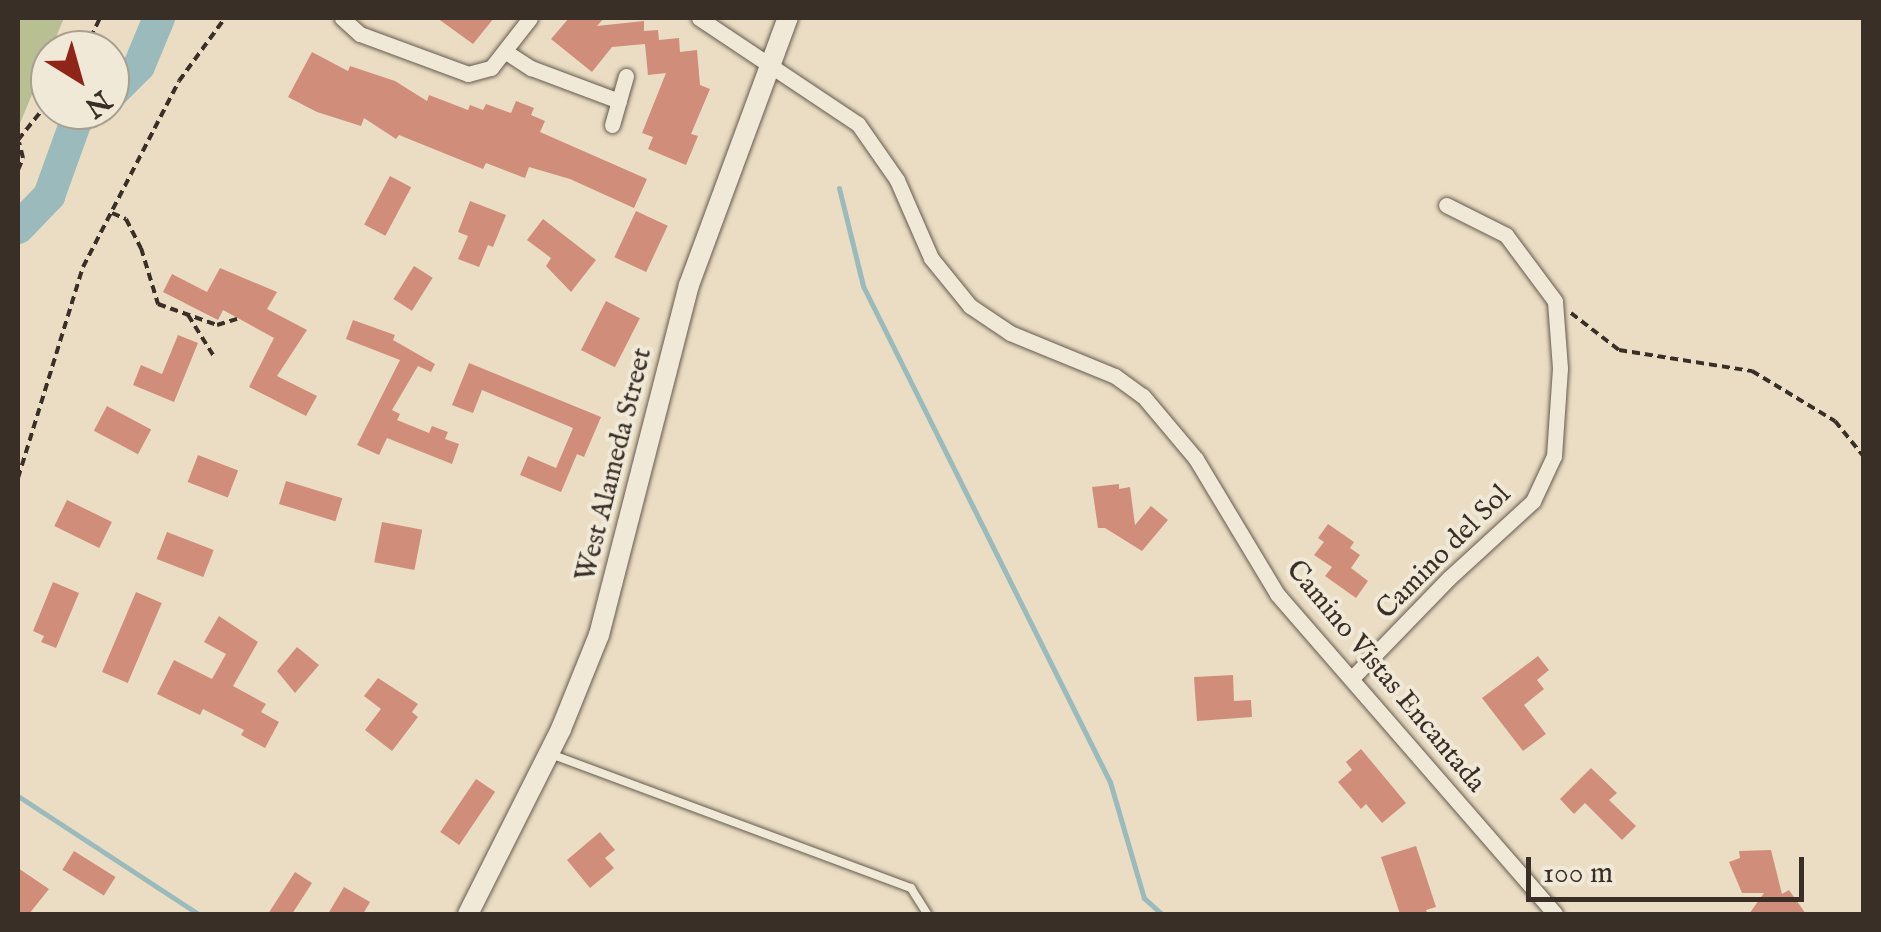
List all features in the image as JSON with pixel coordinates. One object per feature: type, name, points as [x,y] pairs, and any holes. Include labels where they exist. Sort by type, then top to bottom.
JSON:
[{"type":"street","points":[[342,18],[360,34],[468,74],[491,68],[530,18]]},
{"type":"street","name":"Camino Vistas Encantada","points":[[698,18],[838,108],[876,143],[931,258],[970,306],[1010,333],[1115,376],[1143,396],[1196,459],[1276,594],[1555,914]]},
{"type":"street","name":"West Alameda Street","points":[[468,914],[549,753],[603,625],[679,318],[788,18]]},
{"type":"street","points":[[506,52],[530,68],[618,102]]},
{"type":"street","points":[[612,124],[626,76]]},
{"type":"street","points":[[1446,204],[1506,235],[1555,301]]},
{"type":"street","name":"Camino del Sol","points":[[1352,678],[1449,578],[1533,501],[1554,456],[1560,368],[1555,301]]},
{"type":"lane","points":[[549,753],[911,888],[927,914]]},
{"type":"path","points":[[18,478],[64,317],[83,267],[179,80],[225,18]]},
{"type":"path","points":[[18,140],[23,158],[18,170]]},
{"type":"path","points":[[112,213],[126,219],[141,248],[158,304],[217,325],[237,319]]},
{"type":"path","points":[[1555,301],[1620,350],[1752,371],[1835,421],[1864,457]]},
{"type":"path","points":[[188,315],[215,358]]},
{"type":"green space","points":[[18,18],[64,18],[59,30],[30,30],[30,99],[18,128]]},
{"type":"building","points":[[437,18],[494,18],[473,44]]},
{"type":"building","points":[[569,18],[604,18],[597,26],[644,21],[644,31],[658,30],[659,40],[679,38],[680,52],[697,50],[700,85],[710,89],[691,134],[698,136],[686,165],[648,149],[653,137],[642,133],[666,73],[648,75],[645,44],[612,47],[592,72],[551,39]]},
{"type":"building","points":[[312,52],[348,71],[350,66],[395,81],[427,101],[429,95],[468,110],[470,105],[483,110],[486,104],[511,113],[516,101],[534,108],[531,115],[545,121],[540,132],[647,179],[634,208],[570,179],[529,167],[525,178],[486,163],[483,169],[399,135],[396,139],[364,118],[361,126],[317,112],[288,97]]},
{"type":"building","points":[[390,176],[411,187],[385,236],[364,225]]},
{"type":"building","points":[[470,201],[506,215],[493,247],[488,245],[479,267],[458,259],[468,236],[458,232]]},
{"type":"building","points":[[636,211],[668,226],[646,272],[614,257]]},
{"type":"building","points":[[543,219],[596,260],[571,292],[546,266],[551,258],[527,240]]},
{"type":"building","points":[[414,266],[433,278],[412,311],[393,299]]},
{"type":"building","points":[[220,268],[277,292],[267,309],[307,330],[277,376],[317,396],[306,416],[249,387],[274,338],[223,310],[218,320],[163,292],[172,274],[207,292]]},
{"type":"building","points":[[606,301],[640,318],[615,367],[581,350]]},
{"type":"building","points":[[353,320],[395,335],[393,340],[435,364],[431,372],[418,366],[392,410],[400,414],[397,420],[429,433],[432,426],[448,432],[445,439],[459,444],[452,464],[387,438],[379,455],[357,445],[400,360],[346,339]]},
{"type":"building","points":[[178,335],[198,343],[174,402],[133,385],[141,365],[162,374]]},
{"type":"building","points":[[469,363],[601,417],[584,457],[577,454],[561,492],[520,475],[528,456],[556,468],[573,428],[482,390],[473,413],[452,405]]},
{"type":"building","points":[[107,406],[151,429],[138,454],[94,431]]},
{"type":"building","points":[[198,455],[238,470],[228,497],[188,482]]},
{"type":"building","points":[[286,481],[342,498],[335,521],[279,504]]},
{"type":"building","points":[[1119,484],[1119,489],[1130,487],[1135,525],[1151,506],[1168,520],[1142,551],[1105,528],[1098,528],[1092,487]]},
{"type":"building","points":[[67,500],[112,522],[99,548],[54,526]]},
{"type":"building","points":[[382,522],[422,530],[414,570],[374,562]]},
{"type":"building","points":[[1328,524],[1354,542],[1350,548],[1360,555],[1351,568],[1368,581],[1356,598],[1325,576],[1332,567],[1314,555],[1324,542],[1318,538]]},
{"type":"building","points":[[167,532],[214,550],[203,577],[157,559]]},
{"type":"building","points":[[53,582],[79,593],[56,648],[41,642],[44,636],[33,631]]},
{"type":"building","points":[[136,592],[162,603],[128,683],[102,672]]},
{"type":"building","points":[[219,616],[258,642],[233,686],[266,704],[261,712],[279,722],[265,748],[241,735],[244,730],[203,709],[200,715],[157,694],[174,660],[212,679],[226,654],[204,642]]},
{"type":"building","points":[[297,647],[319,665],[295,693],[277,671]]},
{"type":"building","points":[[1538,656],[1549,670],[1537,680],[1544,689],[1524,705],[1546,734],[1523,751],[1482,698]]},
{"type":"building","points":[[1233,675],[1234,701],[1251,700],[1252,717],[1197,721],[1194,677]]},
{"type":"building","points":[[378,678],[418,704],[412,712],[418,717],[392,751],[365,730],[381,709],[364,696]]},
{"type":"building","points":[[1361,749],[1406,803],[1382,823],[1366,804],[1361,809],[1338,782],[1352,770],[1346,762]]},
{"type":"building","points":[[1591,768],[1617,793],[1609,800],[1636,826],[1622,840],[1585,803],[1574,814],[1560,799]]},
{"type":"building","points":[[476,779],[495,792],[459,845],[440,832]]},
{"type":"building","points":[[600,832],[615,850],[605,858],[614,868],[590,888],[567,860]]},
{"type":"building","points":[[1416,846],[1436,907],[1426,910],[1428,914],[1400,914],[1381,857]]},
{"type":"building","points":[[1771,850],[1782,894],[1789,890],[1806,914],[1749,914],[1764,893],[1742,893],[1729,862],[1740,858],[1739,851]]},
{"type":"building","points":[[74,851],[116,877],[104,896],[62,870]]},
{"type":"building","points":[[18,868],[49,889],[29,914],[18,914]]},
{"type":"building","points":[[295,872],[312,883],[292,914],[268,914]]},
{"type":"building","points":[[344,887],[370,902],[363,914],[328,914]]},
{"type":"waterway","points":[[130,75],[139,66],[159,18]]},
{"type":"waterway","points":[[18,228],[49,196],[73,130]]},
{"type":"waterway","points":[[839,188],[863,286],[1110,782],[1144,898],[1162,914]]},
{"type":"waterway","points":[[18,796],[198,914]]}]
